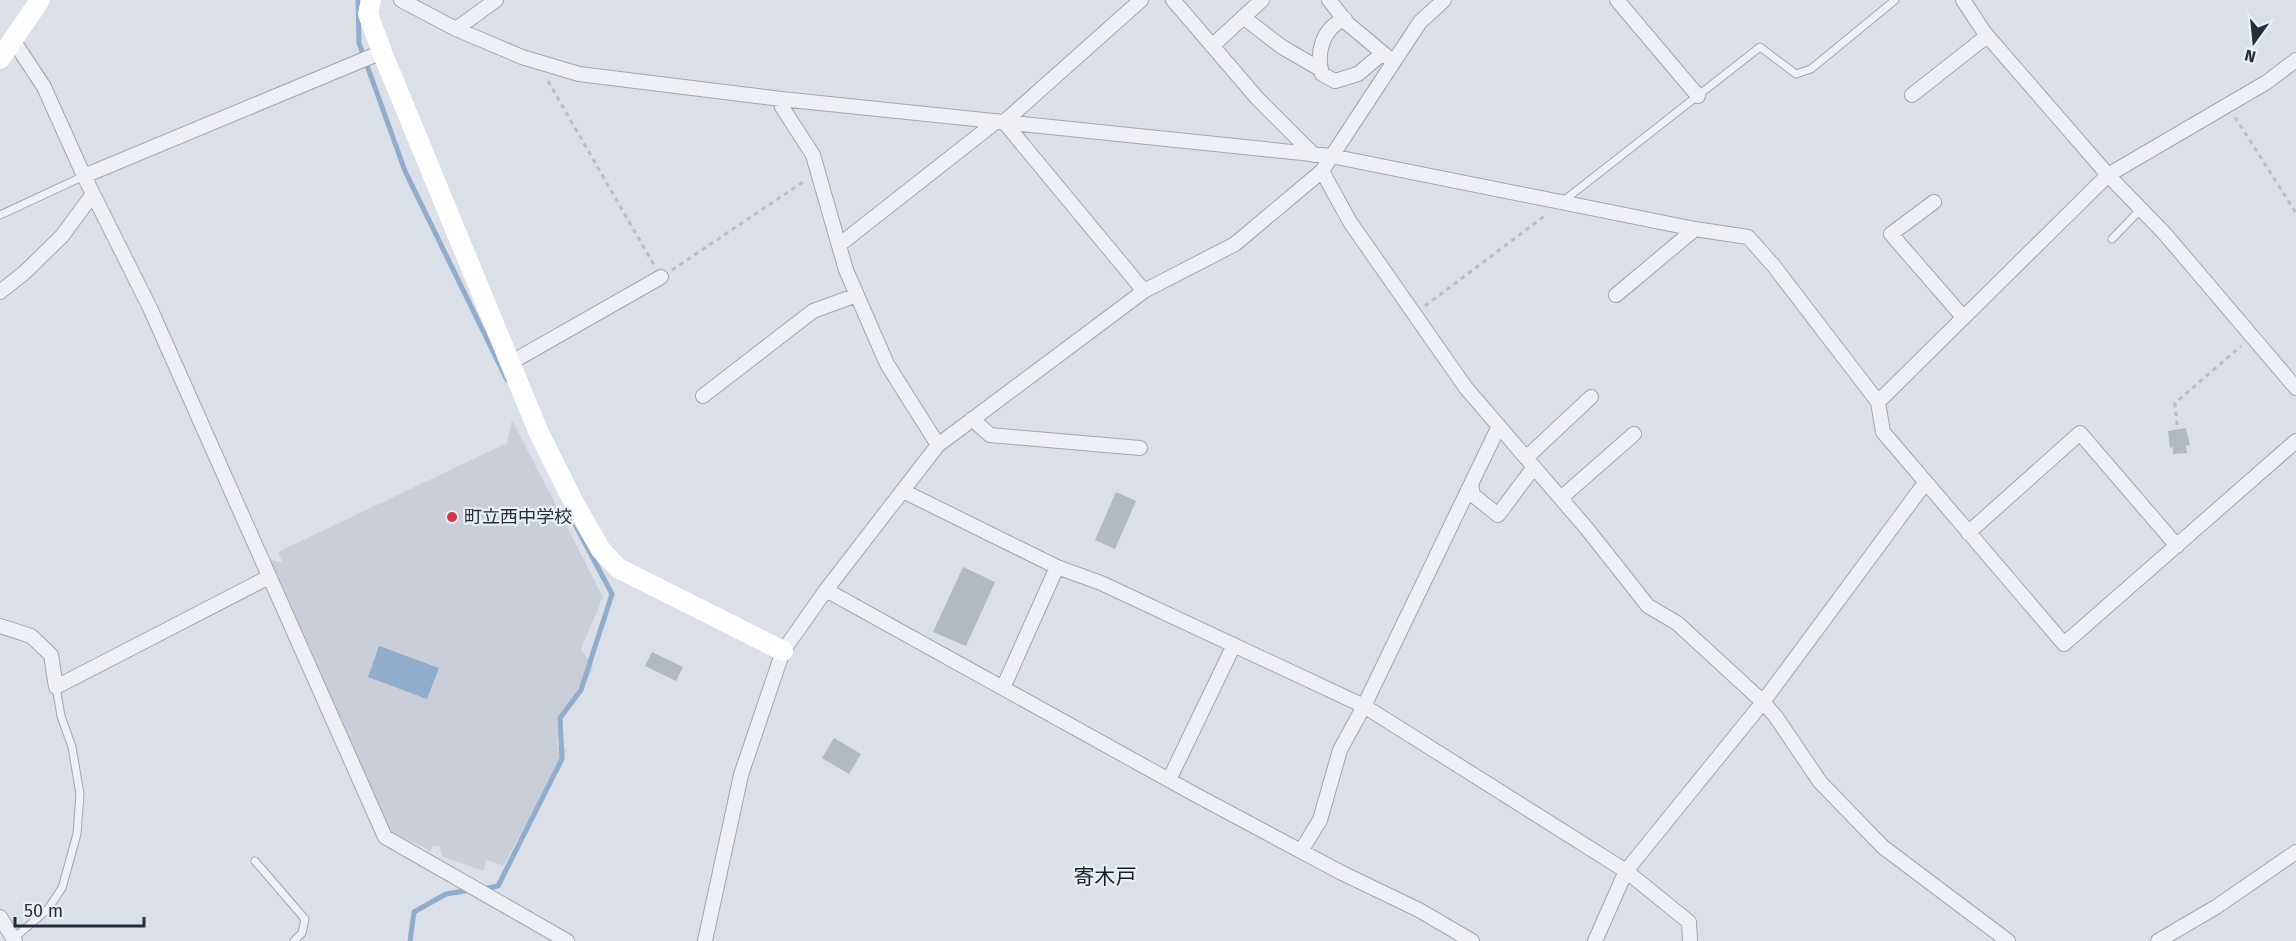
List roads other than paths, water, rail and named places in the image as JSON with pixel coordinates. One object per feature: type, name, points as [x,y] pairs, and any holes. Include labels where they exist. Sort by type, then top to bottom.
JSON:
[{"type":"street","points":[[0,59],[40,0]]},
{"type":"street","points":[[371,0],[368,14],[382,52],[539,433],[574,504],[601,550],[618,568],[783,651]]},
{"type":"street","points":[[401,0],[456,29],[522,57],[579,74],[781,99],[1331,156],[1695,229],[1748,237],[1780,273],[1878,402],[1883,432],[2064,644],[2296,441]]},
{"type":"street","points":[[456,29],[496,0]]},
{"type":"street","points":[[838,245],[1000,121],[1141,0]]},
{"type":"street","points":[[1173,0],[1257,98],[1314,154]]},
{"type":"street","points":[[1212,46],[1262,0]]},
{"type":"street","points":[[1329,0],[1345,20],[1388,57]]},
{"type":"street","points":[[705,941],[741,775],[783,651],[826,590],[938,445],[1144,291],[1235,244],[1322,171],[1388,57],[1444,0]]},
{"type":"street","points":[[1617,0],[1698,96]]},
{"type":"street","points":[[1963,0],[1987,36],[2108,175],[2165,234],[2296,388]]},
{"type":"street","points":[[1243,17],[1282,47],[1320,69]]},
{"type":"street","points":[[1345,20],[1329,30],[1322,43],[1319,62],[1322,74],[1335,81],[1358,74],[1388,57]]},
{"type":"street","points":[[1912,95],[1987,36]]},
{"type":"street","points":[[13,40],[44,87],[84,176],[150,308],[385,837],[567,941]]},
{"type":"street","points":[[84,176],[382,52]]},
{"type":"street","points":[[1878,402],[2108,175],[2267,82],[2296,60]]},
{"type":"street","points":[[781,99],[782,107],[813,155],[846,270],[887,364],[938,445]]},
{"type":"street","points":[[1000,121],[1144,291]]},
{"type":"street","points":[[1322,171],[1350,222],[1466,388],[1561,498],[1648,606],[1677,623],[1763,702],[1776,717],[1820,782],[1883,847],[2008,941]]},
{"type":"street","points":[[0,292],[63,236],[93,194]]},
{"type":"street","points":[[1934,202],[1891,234],[1963,316]]},
{"type":"street","points":[[1616,295],[1695,229]]},
{"type":"street","points":[[510,363],[661,277]]},
{"type":"street","points":[[703,396],[813,311],[857,295]]},
{"type":"street","points":[[1471,484],[1473,495],[1498,515],[1530,462],[1591,397]]},
{"type":"street","points":[[972,419],[990,435],[1140,448]]},
{"type":"street","points":[[1301,851],[1320,820],[1340,750],[1364,706],[1498,426]]},
{"type":"street","points":[[1968,533],[2080,433],[2177,546]]},
{"type":"street","points":[[1561,498],[1634,434]]},
{"type":"street","points":[[1595,941],[1626,870],[1763,702],[1925,483]]},
{"type":"street","points":[[903,491],[1057,567],[1101,583],[1364,706],[1626,870],[1689,922],[1689,941]]},
{"type":"street","points":[[1003,688],[1057,567]]},
{"type":"street","points":[[0,626],[32,636],[51,655],[56,687],[269,577]]},
{"type":"street","points":[[826,590],[1169,780],[1301,851],[1419,910],[1472,941]]},
{"type":"street","points":[[1169,780],[1234,645]]},
{"type":"street","points":[[2158,941],[2216,906],[2296,852]]},
{"type":"street","points":[[0,917],[14,940]]},
{"type":"lane","points":[[1562,202],[1760,47],[1796,74],[1811,69],[1895,0]]},
{"type":"lane","points":[[0,215],[84,176]]},
{"type":"lane","points":[[2112,239],[2141,209]]},
{"type":"lane","points":[[14,940],[48,909],[62,888],[77,834],[80,794],[72,747],[61,716],[56,687]]},
{"type":"lane","points":[[255,861],[305,920],[303,933],[294,941]]},
{"type":"water","points":[[379,646],[439,668],[427,699],[368,677]]},
{"type":"waterway","points":[[358,0],[359,43],[405,171],[507,380]]},
{"type":"waterway","points":[[483,889],[498,886],[562,759],[560,718],[581,690],[612,594],[569,513]]},
{"type":"waterway","points":[[410,941],[414,912],[446,894],[471,890]]},
{"type":"place","name":"町立西中学校","points":[[452,517]]},
{"type":"district","name":"寄木戸","points":[[1105,877]]}]
